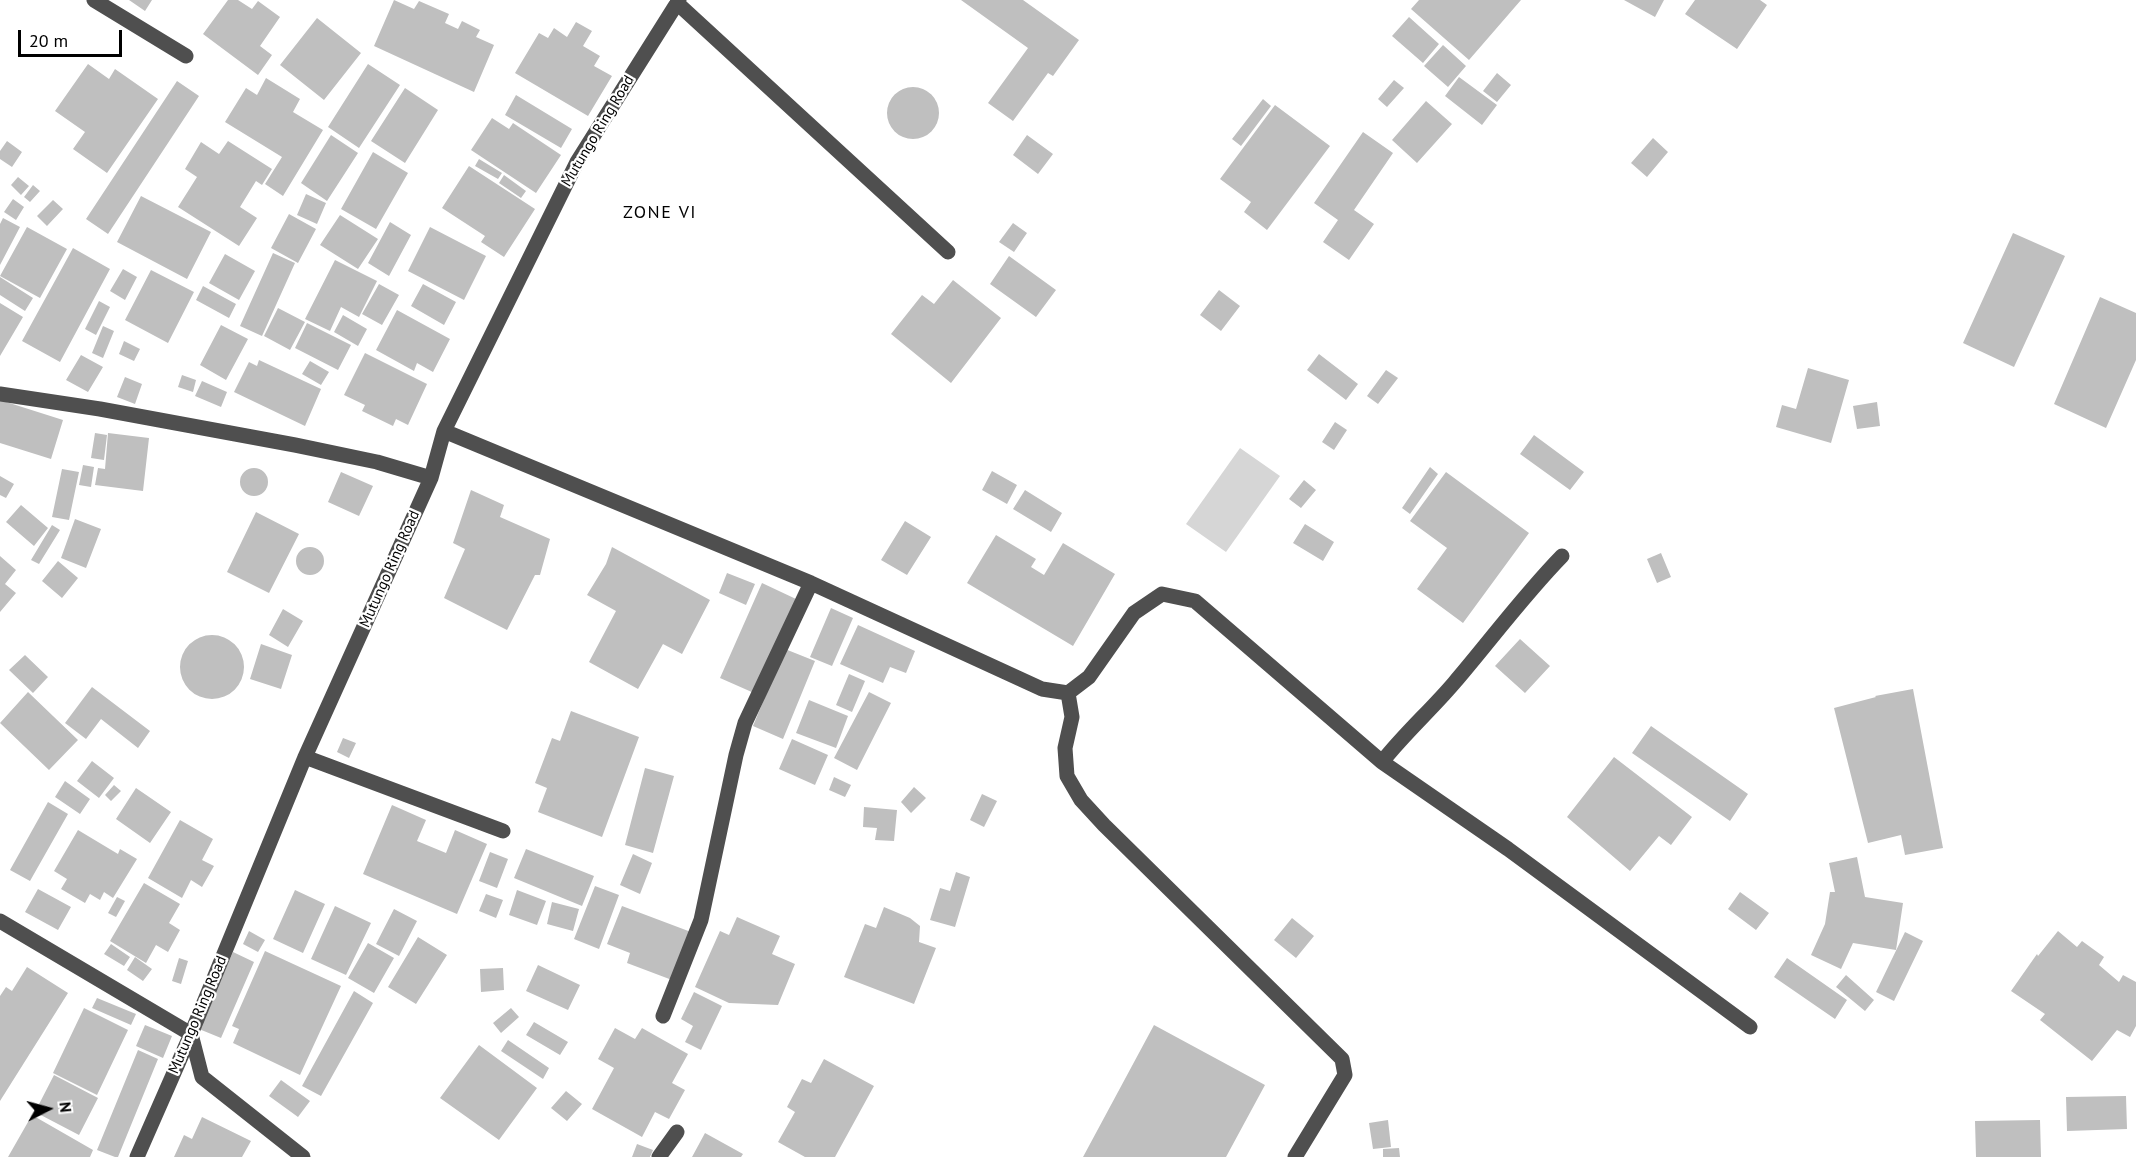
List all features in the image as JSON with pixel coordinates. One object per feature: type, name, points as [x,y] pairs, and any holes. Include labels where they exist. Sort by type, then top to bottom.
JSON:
[{"type":"street","points":[[94,0],[186,56]]},
{"type":"street","points":[[678,2],[948,252]]},
{"type":"street","name":"Mutungo Ring Road","points":[[137,1157],[191,1034],[305,757],[431,478],[444,431],[577,162],[678,2]]},
{"type":"street","points":[[0,394],[100,409],[295,445],[377,462],[431,478]]},
{"type":"street","points":[[444,431],[811,583],[1042,689],[1068,693],[1089,677],[1134,613],[1162,594],[1195,601],[1382,762],[1508,849],[1750,1027]]},
{"type":"street","points":[[1382,762],[1400,739],[1453,685],[1532,588],[1562,556]]},
{"type":"street","points":[[663,1016],[701,920],[736,755],[745,723],[811,583]]},
{"type":"street","points":[[1068,693],[1072,717],[1065,748],[1067,776],[1081,800],[1342,1059],[1345,1075],[1295,1157]]},
{"type":"street","points":[[305,757],[503,831]]},
{"type":"street","points":[[0,921],[191,1034],[202,1077],[303,1157]]},
{"type":"street","points":[[658,1157],[677,1132]]},
{"type":"shaded area","points":[[1240,448],[1280,476],[1226,552],[1186,524]]},
{"type":"building","points":[[129,0],[152,0],[145,11]]},
{"type":"building","points":[[228,0],[238,0],[252,9],[258,1],[280,17],[260,46],[272,55],[258,75],[203,34]]},
{"type":"building","points":[[394,0],[414,9],[419,1],[449,14],[445,23],[458,29],[462,21],[480,30],[476,37],[494,45],[474,92],[374,46]]},
{"type":"building","points":[[961,0],[1023,0],[1079,40],[1053,76],[1048,73],[1013,121],[988,103],[1028,48]]},
{"type":"building","points":[[1419,0],[1521,0],[1469,60],[1411,9]]},
{"type":"building","points":[[1624,0],[1664,0],[1655,17]]},
{"type":"building","points":[[1695,0],[1760,0],[1767,5],[1737,49],[1685,14]]},
{"type":"building","points":[[1409,17],[1439,44],[1423,63],[1392,36]]},
{"type":"building","points":[[317,18],[361,53],[324,100],[280,65]]},
{"type":"building","points":[[576,22],[592,31],[583,46],[600,56],[594,66],[612,76],[588,116],[515,73],[539,33],[548,38],[554,28],[567,37]]},
{"type":"building","points":[[1443,45],[1466,66],[1448,87],[1424,66]]},
{"type":"building","points":[[88,64],[109,79],[115,69],[158,99],[107,173],[73,149],[85,132],[55,111]]},
{"type":"building","points":[[368,64],[400,85],[359,148],[328,127]]},
{"type":"building","points":[[1497,73],[1511,85],[1497,102],[1483,91]]},
{"type":"building","points":[[1459,77],[1497,105],[1482,125],[1445,96]]},
{"type":"building","points":[[266,78],[300,99],[293,112],[323,130],[283,196],[265,184],[282,157],[225,122],[246,88],[257,95]]},
{"type":"building","points":[[1394,80],[1404,88],[1387,107],[1378,99]]},
{"type":"building","points":[[177,81],[199,96],[108,234],[86,219]]},
{"type":"building","points":[[908,87],[918,87],[932,94],[939,113],[932,132],[918,139],[908,139],[898,135],[891,128],[887,118],[887,108],[891,98],[898,91]]},
{"type":"building","points":[[405,88],[438,110],[405,163],[371,141]]},
{"type":"building","points":[[516,95],[572,129],[561,148],[505,115]]},
{"type":"building","points":[[1263,99],[1271,106],[1241,146],[1232,139]]},
{"type":"building","points":[[1426,101],[1452,124],[1417,163],[1392,140]]},
{"type":"building","points":[[1275,105],[1330,146],[1267,230],[1244,212],[1251,202],[1220,179]]},
{"type":"building","points":[[492,118],[509,129],[513,123],[561,155],[536,193],[471,150]]},
{"type":"building","points":[[1363,132],[1393,153],[1354,210],[1374,224],[1349,260],[1323,242],[1338,220],[1314,203]]},
{"type":"building","points":[[331,135],[358,153],[327,201],[301,183]]},
{"type":"building","points":[[1027,135],[1053,154],[1038,174],[1013,155]]},
{"type":"building","points":[[1653,138],[1668,152],[1647,177],[1631,163]]},
{"type":"building","points":[[7,141],[22,152],[12,167],[0,159],[0,151]]},
{"type":"building","points":[[228,141],[272,169],[262,185],[256,181],[240,207],[257,218],[239,246],[178,207],[197,177],[185,169],[201,142],[219,154]]},
{"type":"building","points":[[373,152],[408,173],[376,229],[341,209]]},
{"type":"building","points":[[479,159],[502,173],[498,179],[475,166]]},
{"type":"building","points":[[469,166],[535,209],[504,257],[481,242],[485,236],[442,208]]},
{"type":"building","points":[[504,175],[526,191],[521,198],[499,183]]},
{"type":"building","points":[[18,177],[29,186],[21,195],[11,185]]},
{"type":"building","points":[[33,185],[40,191],[30,202],[24,197]]},
{"type":"building","points":[[306,194],[326,203],[317,224],[297,215]]},
{"type":"building","points":[[141,196],[211,232],[187,279],[117,242]]},
{"type":"building","points":[[13,199],[24,207],[16,220],[4,212]]},
{"type":"building","points":[[53,200],[63,209],[47,226],[37,216]]},
{"type":"building","points":[[289,214],[316,229],[298,263],[271,248]]},
{"type":"building","points":[[340,215],[378,239],[358,269],[320,245]]},
{"type":"building","points":[[3,218],[20,227],[0,265],[0,224]]},
{"type":"building","points":[[390,222],[411,235],[389,276],[368,263]]},
{"type":"building","points":[[1013,223],[1027,233],[1014,252],[999,242]]},
{"type":"building","points":[[27,227],[67,249],[40,298],[0,276]]},
{"type":"building","points":[[430,227],[486,256],[464,300],[408,271]]},
{"type":"building","points":[[2013,233],[2065,256],[2014,367],[1963,343]]},
{"type":"building","points":[[73,248],[110,269],[60,362],[22,341]]},
{"type":"building","points":[[273,253],[295,263],[262,336],[240,326]]},
{"type":"building","points":[[225,254],[255,271],[239,300],[209,283]]},
{"type":"building","points":[[1009,256],[1056,290],[1036,317],[990,284]]},
{"type":"building","points":[[335,260],[377,281],[359,317],[341,307],[330,331],[305,319]]},
{"type":"building","points":[[123,269],[137,277],[125,300],[110,291]]},
{"type":"building","points":[[151,270],[194,292],[168,343],[125,320]]},
{"type":"building","points":[[0,277],[33,298],[25,311],[0,295]]},
{"type":"building","points":[[953,280],[1001,318],[951,383],[891,334],[922,295],[934,304]]},
{"type":"building","points":[[379,284],[399,295],[382,325],[362,314]]},
{"type":"building","points":[[423,284],[456,302],[444,325],[411,306]]},
{"type":"building","points":[[203,286],[236,304],[229,318],[196,300]]},
{"type":"building","points":[[1219,290],[1240,306],[1221,331],[1200,315]]},
{"type":"building","points":[[2100,297],[2136,313],[2136,360],[2106,428],[2054,404]]},
{"type":"building","points":[[99,301],[110,307],[96,335],[85,329]]},
{"type":"building","points":[[0,303],[23,317],[0,356]]},
{"type":"building","points":[[278,308],[305,322],[290,350],[264,336]]},
{"type":"building","points":[[397,310],[450,339],[433,372],[417,363],[414,371],[376,350]]},
{"type":"building","points":[[343,315],[367,329],[358,346],[334,332]]},
{"type":"building","points":[[307,323],[351,345],[338,370],[295,348]]},
{"type":"building","points":[[221,325],[248,339],[226,380],[200,365]]},
{"type":"building","points":[[103,326],[114,331],[103,358],[92,353]]},
{"type":"building","points":[[124,341],[140,349],[134,361],[119,354]]},
{"type":"building","points":[[365,353],[427,384],[408,425],[396,419],[393,426],[362,411],[365,405],[344,395]]},
{"type":"building","points":[[1319,354],[1358,384],[1346,400],[1307,370]]},
{"type":"building","points":[[81,355],[103,367],[88,392],[66,380]]},
{"type":"building","points":[[259,360],[321,389],[305,426],[234,392],[249,362],[257,366]]},
{"type":"building","points":[[310,361],[329,372],[321,385],[302,374]]},
{"type":"building","points":[[1808,368],[1849,380],[1831,443],[1776,427],[1782,405],[1796,409]]},
{"type":"building","points":[[1386,370],[1398,378],[1378,404],[1367,396]]},
{"type":"building","points":[[182,375],[196,380],[193,392],[178,387]]},
{"type":"building","points":[[125,377],[142,384],[135,404],[117,397]]},
{"type":"building","points":[[202,381],[227,392],[221,407],[195,396]]},
{"type":"building","points":[[0,400],[63,420],[51,459],[0,443]]},
{"type":"building","points":[[1877,402],[1880,426],[1857,429],[1853,406]]},
{"type":"building","points":[[1335,422],[1347,430],[1334,450],[1322,442]]},
{"type":"building","points":[[95,433],[107,435],[104,460],[91,458]]},
{"type":"building","points":[[108,433],[149,438],[143,491],[95,485],[98,468],[105,469]]},
{"type":"building","points":[[1534,435],[1584,472],[1570,490],[1520,454]]},
{"type":"building","points":[[83,465],[94,467],[91,487],[79,485]]},
{"type":"building","points":[[1430,467],[1438,474],[1410,514],[1402,508]]},
{"type":"building","points":[[254,468],[264,472],[268,482],[264,492],[254,496],[244,492],[240,482],[244,472]]},
{"type":"building","points":[[62,469],[79,472],[69,520],[52,517]]},
{"type":"building","points":[[992,471],[1017,485],[1007,504],[982,490]]},
{"type":"building","points":[[341,472],[373,486],[359,516],[328,502]]},
{"type":"building","points":[[1446,472],[1529,533],[1463,623],[1417,589],[1447,548],[1410,521]]},
{"type":"building","points":[[0,476],[14,484],[6,498],[0,495]]},
{"type":"building","points":[[1304,480],[1316,490],[1301,508],[1289,499]]},
{"type":"building","points":[[471,490],[504,505],[500,517],[550,539],[540,575],[535,575],[507,630],[444,598],[465,549],[453,543]]},
{"type":"building","points":[[1025,490],[1062,513],[1051,532],[1013,509]]},
{"type":"building","points":[[21,505],[48,528],[34,546],[6,522]]},
{"type":"building","points":[[256,512],[299,534],[269,593],[227,572]]},
{"type":"building","points":[[75,519],[101,529],[86,568],[61,558]]},
{"type":"building","points":[[905,521],[931,537],[907,575],[881,560]]},
{"type":"building","points":[[1305,524],[1334,542],[1323,561],[1293,543]]},
{"type":"building","points":[[52,525],[60,530],[39,564],[31,560]]},
{"type":"building","points":[[996,535],[1036,559],[1031,567],[1044,575],[1063,543],[1115,574],[1073,646],[967,583]]},
{"type":"building","points":[[310,547],[320,551],[324,561],[320,571],[310,575],[300,571],[296,561],[300,551]]},
{"type":"building","points":[[612,547],[710,600],[682,654],[663,644],[638,689],[589,662],[616,611],[587,595],[606,564]]},
{"type":"building","points":[[1661,553],[1671,577],[1657,583],[1647,559]]},
{"type":"building","points":[[0,556],[16,570],[5,584],[16,593],[0,612]]},
{"type":"building","points":[[58,561],[78,578],[62,598],[42,581]]},
{"type":"building","points":[[727,573],[755,584],[746,605],[719,593]]},
{"type":"building","points":[[762,583],[796,599],[754,693],[720,678]]},
{"type":"building","points":[[831,608],[853,618],[832,666],[810,657]]},
{"type":"building","points":[[283,609],[303,621],[288,647],[269,635]]},
{"type":"building","points":[[858,625],[915,651],[906,673],[890,667],[883,683],[840,664]]},
{"type":"building","points":[[212,635],[230,641],[238,649],[244,667],[238,685],[230,693],[212,699],[194,693],[186,685],[180,667],[186,649],[194,641]]},
{"type":"building","points":[[1520,639],[1550,666],[1525,693],[1495,666]]},
{"type":"building","points":[[261,644],[292,655],[281,689],[250,679]]},
{"type":"building","points":[[785,649],[815,661],[783,739],[753,726]]},
{"type":"building","points":[[25,655],[48,677],[33,693],[9,670]]},
{"type":"building","points":[[849,674],[865,681],[852,712],[836,705]]},
{"type":"building","points":[[92,687],[150,731],[138,748],[101,719],[86,739],[65,723]]},
{"type":"building","points":[[1913,689],[1943,848],[1905,855],[1901,835],[1868,843],[1834,708],[1875,696]]},
{"type":"building","points":[[28,692],[78,740],[49,770],[0,723]]},
{"type":"building","points":[[869,692],[891,703],[857,770],[834,758]]},
{"type":"building","points":[[809,700],[848,716],[836,748],[796,733]]},
{"type":"building","points":[[571,711],[639,737],[602,837],[538,812],[547,788],[535,783],[552,738],[560,741]]},
{"type":"building","points":[[1651,726],[1748,794],[1730,821],[1632,753]]},
{"type":"building","points":[[343,738],[356,743],[349,758],[337,752]]},
{"type":"building","points":[[792,739],[828,755],[815,785],[779,769]]},
{"type":"building","points":[[1614,757],[1692,817],[1671,845],[1659,836],[1630,871],[1567,817]]},
{"type":"building","points":[[92,761],[114,778],[99,798],[77,781]]},
{"type":"building","points":[[645,768],[674,776],[653,853],[625,845]]},
{"type":"building","points":[[834,777],[851,785],[845,797],[829,790]]},
{"type":"building","points":[[65,781],[90,799],[80,814],[55,797]]},
{"type":"building","points":[[114,785],[121,791],[111,801],[105,795]]},
{"type":"building","points":[[914,787],[926,798],[911,813],[901,802]]},
{"type":"building","points":[[136,788],[171,812],[150,843],[116,819]]},
{"type":"building","points":[[982,794],[997,801],[984,827],[970,820]]},
{"type":"building","points":[[48,802],[68,814],[30,881],[10,870]]},
{"type":"building","points":[[392,805],[426,820],[417,841],[446,853],[455,830],[487,844],[457,914],[363,874]]},
{"type":"building","points":[[864,807],[897,810],[894,841],[875,840],[877,828],[863,827]]},
{"type":"building","points":[[180,820],[213,839],[202,860],[214,866],[202,887],[191,880],[182,898],[148,878]]},
{"type":"building","points":[[78,830],[118,854],[120,849],[137,859],[113,898],[104,892],[100,900],[90,894],[85,903],[61,889],[67,879],[54,871]]},
{"type":"building","points":[[526,849],[594,876],[582,906],[514,878]]},
{"type":"building","points":[[490,852],[508,859],[497,888],[479,881]]},
{"type":"building","points":[[633,854],[652,863],[640,894],[620,885]]},
{"type":"building","points":[[1857,857],[1865,897],[1903,903],[1896,950],[1853,943],[1841,969],[1811,955],[1825,924],[1830,892],[1835,892],[1829,863]]},
{"type":"building","points":[[956,872],[970,877],[955,927],[930,920],[940,888],[950,891]]},
{"type":"building","points":[[144,883],[180,904],[169,923],[180,930],[168,952],[156,945],[146,963],[110,941]]},
{"type":"building","points":[[595,886],[619,895],[599,949],[574,939]]},
{"type":"building","points":[[38,889],[71,907],[58,930],[25,912]]},
{"type":"building","points":[[295,890],[325,904],[303,953],[273,939]]},
{"type":"building","points":[[517,890],[546,901],[537,925],[509,915]]},
{"type":"building","points":[[1740,892],[1769,913],[1756,930],[1728,909]]},
{"type":"building","points":[[486,894],[503,900],[496,918],[479,911]]},
{"type":"building","points":[[117,897],[125,901],[116,917],[108,913]]},
{"type":"building","points":[[552,902],[579,909],[573,931],[547,924]]},
{"type":"building","points":[[335,906],[371,923],[346,975],[311,959]]},
{"type":"building","points":[[622,906],[691,932],[672,980],[627,963],[630,953],[607,944]]},
{"type":"building","points":[[884,907],[910,918],[920,926],[919,942],[936,948],[914,1004],[844,977],[865,924],[876,928]]},
{"type":"building","points":[[394,909],[417,921],[399,956],[376,944]]},
{"type":"building","points":[[737,917],[780,936],[772,954],[795,964],[778,1005],[729,1003],[695,987],[720,931],[729,935]]},
{"type":"building","points":[[1292,918],[1314,936],[1296,958],[1274,940]]},
{"type":"building","points":[[249,931],[265,940],[258,952],[243,944]]},
{"type":"building","points":[[2058,931],[2077,947],[2082,941],[2104,957],[2099,965],[2119,982],[2123,975],[2136,982],[2136,1026],[2130,1037],[2117,1030],[2092,1061],[2040,1020],[2045,1014],[2011,991],[2037,954],[2038,956]]},
{"type":"building","points":[[1905,932],[1923,941],[1894,1001],[1876,992]]},
{"type":"building","points":[[418,937],[447,955],[416,1004],[388,987]]},
{"type":"building","points":[[368,943],[394,958],[374,993],[348,978]]},
{"type":"building","points":[[111,944],[130,957],[124,966],[104,954]]},
{"type":"building","points":[[265,951],[341,986],[300,1075],[233,1043],[239,1029],[232,1026]]},
{"type":"building","points":[[233,952],[254,962],[221,1038],[199,1029]]},
{"type":"building","points":[[135,957],[152,969],[143,981],[127,970]]},
{"type":"building","points":[[179,958],[188,961],[181,984],[172,981]]},
{"type":"building","points":[[1787,958],[1847,1000],[1835,1019],[1774,977]]},
{"type":"building","points":[[538,965],[580,985],[568,1010],[526,991]]},
{"type":"building","points":[[27,967],[68,993],[0,1101],[0,996],[6,987],[12,991]]},
{"type":"building","points":[[503,968],[504,990],[481,992],[480,969]]},
{"type":"building","points":[[1846,975],[1874,1000],[1865,1011],[1836,987]]},
{"type":"building","points":[[354,991],[373,1003],[321,1096],[302,1086]]},
{"type":"building","points":[[694,992],[722,1006],[701,1050],[685,1042],[693,1026],[681,1019]]},
{"type":"building","points":[[97,998],[136,1014],[131,1025],[92,1008]]},
{"type":"building","points":[[84,1008],[128,1030],[97,1095],[53,1073]]},
{"type":"building","points":[[511,1008],[519,1017],[501,1033],[493,1023]]},
{"type":"building","points":[[534,1022],[568,1042],[560,1055],[526,1035]]},
{"type":"building","points":[[145,1025],[172,1036],[163,1058],[136,1046]]},
{"type":"building","points":[[1154,1025],[1265,1085],[1226,1157],[1083,1157]]},
{"type":"building","points":[[615,1028],[635,1039],[642,1028],[688,1054],[672,1083],[685,1090],[669,1119],[655,1112],[642,1137],[592,1109],[614,1068],[598,1059]]},
{"type":"building","points":[[508,1040],[549,1068],[543,1079],[501,1051]]},
{"type":"building","points":[[479,1045],[537,1088],[499,1140],[440,1098]]},
{"type":"building","points":[[138,1050],[158,1059],[118,1157],[115,1157],[97,1150]]},
{"type":"building","points":[[824,1059],[874,1086],[835,1157],[805,1157],[778,1142],[795,1112],[787,1107],[802,1079],[811,1083]]},
{"type":"building","points":[[54,1075],[98,1098],[79,1135],[35,1112]]},
{"type":"building","points":[[281,1080],[310,1101],[298,1117],[269,1096]]},
{"type":"building","points":[[566,1091],[582,1104],[567,1121],[551,1108]]},
{"type":"building","points":[[2126,1096],[2127,1129],[2067,1131],[2066,1097]]},
{"type":"building","points":[[32,1115],[93,1150],[90,1157],[8,1157]]},
{"type":"building","points":[[202,1117],[251,1141],[242,1157],[174,1157],[184,1135],[192,1139]]},
{"type":"building","points":[[1388,1120],[1391,1147],[1373,1149],[1369,1123]]},
{"type":"building","points":[[2040,1120],[2041,1157],[1976,1157],[1975,1121]]},
{"type":"building","points":[[705,1133],[743,1154],[741,1157],[692,1157]]},
{"type":"building","points":[[637,1144],[653,1150],[650,1157],[632,1157]]},
{"type":"building","points":[[1399,1148],[1400,1157],[1383,1157],[1383,1149]]},
{"type":"district","name":"ZONE VI","points":[[660,213]]}]
